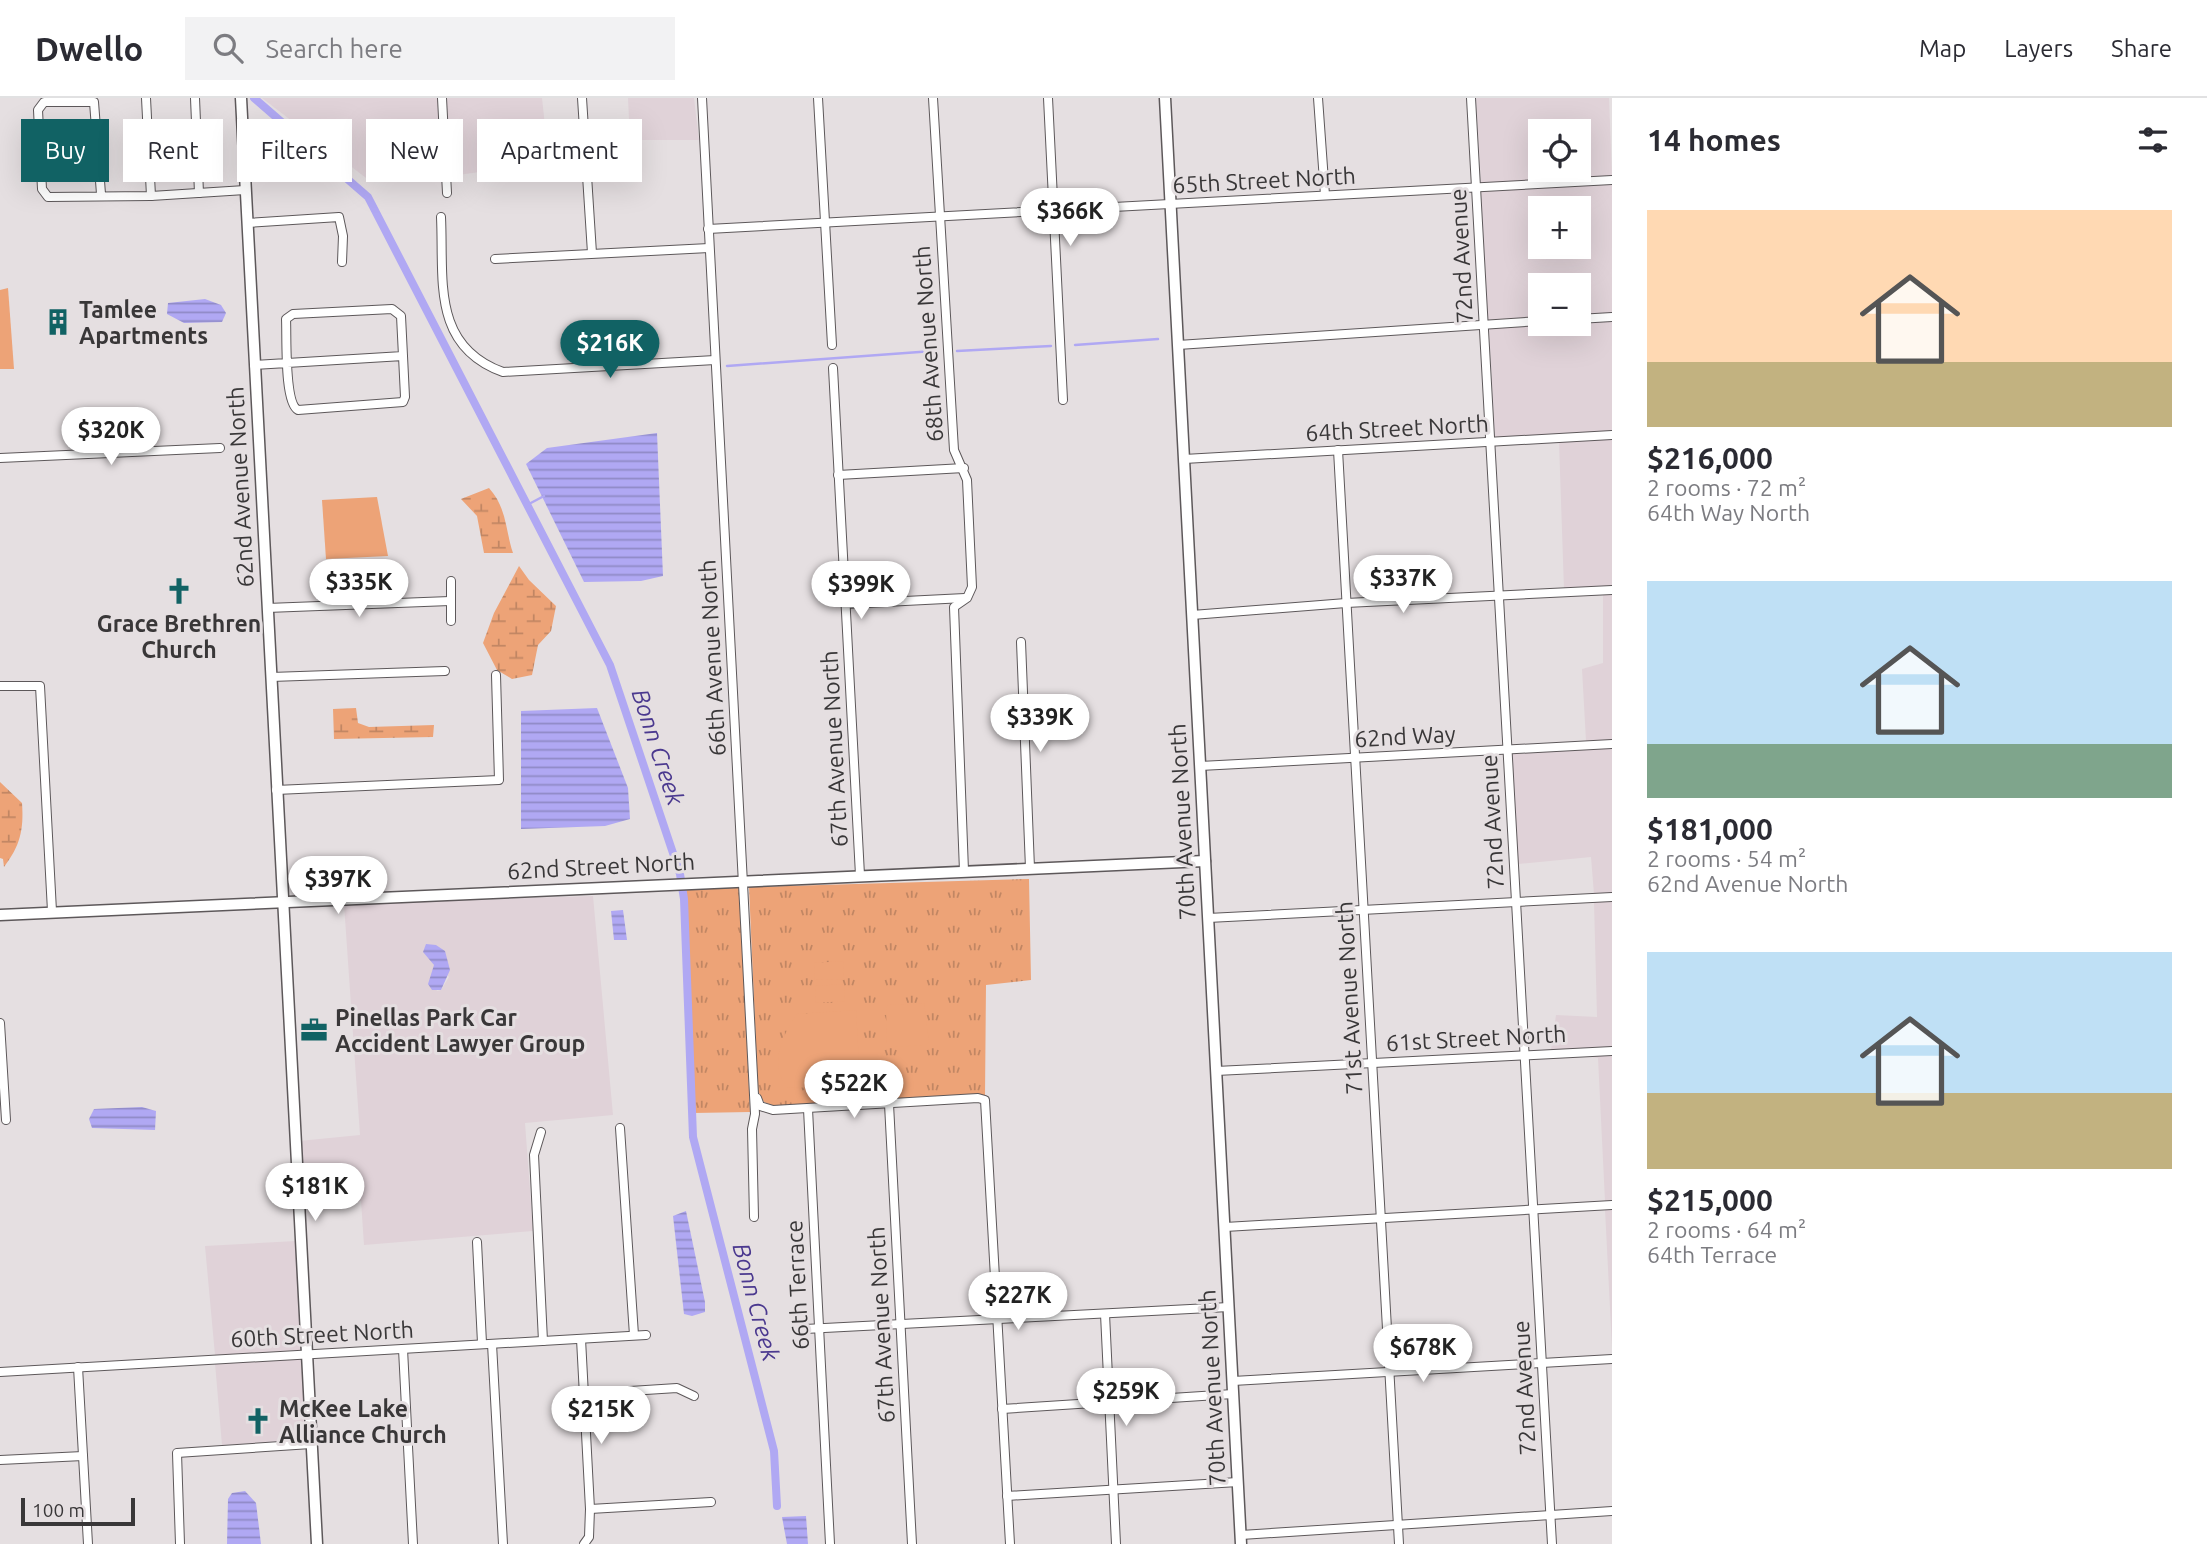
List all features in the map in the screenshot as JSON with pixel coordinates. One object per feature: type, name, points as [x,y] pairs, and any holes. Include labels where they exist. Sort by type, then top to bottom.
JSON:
[{"type":"street","points":[[146,98],[151,196]]},
{"type":"street","points":[[195,98],[199,193]]},
{"type":"street","points":[[442,98],[447,193]]},
{"type":"street","points":[[582,98],[592,253]]},
{"type":"street","name":"66th Avenue North","points":[[702,98],[754,1092],[754,1217]]},
{"type":"street","points":[[818,98],[832,345]]},
{"type":"street","name":"68th Avenue North","points":[[933,98],[954,450],[964,468],[972,587],[967,598],[954,607],[964,871]]},
{"type":"street","points":[[1048,98],[1063,400]]},
{"type":"street","name":"70th Avenue North","points":[[1164,98],[1241,1539]]},
{"type":"street","points":[[1318,98],[1325,195]]},
{"type":"street","name":"72nd Avenue","points":[[1471,98],[1552,1544]]},
{"type":"street","points":[[101,194],[94,102],[44,102],[38,110],[43,189],[48,197],[101,194],[151,196],[245,190]]},
{"type":"street","name":"62nd Avenue North","points":[[241,102],[317,1544]]},
{"type":"street","name":"65th Street North","points":[[708,229],[1612,180]]},
{"type":"street","points":[[247,223],[339,217],[343,236],[342,262]]},
{"type":"street","points":[[442,217],[445,306],[450,327],[478,358],[503,372],[715,360]]},
{"type":"street","points":[[495,259],[709,248]]},
{"type":"street","points":[[393,309],[401,316],[403,356],[405,397],[402,402],[298,410],[292,408],[286,319],[293,314],[393,309]]},
{"type":"street","points":[[1591,318],[1612,317]]},
{"type":"street","points":[[1178,345],[1528,322]]},
{"type":"street","points":[[254,365],[403,356]]},
{"type":"street","name":"67th Avenue North","points":[[833,368],[860,875]]},
{"type":"street","name":"64th Street North","points":[[1184,459],[1612,435]]},
{"type":"street","points":[[0,458],[220,448]]},
{"type":"street","name":"71st Avenue North","points":[[1338,450],[1399,1544]]},
{"type":"street","points":[[838,475],[964,468]]},
{"type":"street","points":[[451,581],[451,621]]},
{"type":"street","points":[[1192,615],[1346,603],[1612,590]]},
{"type":"street","points":[[845,604],[967,598]]},
{"type":"street","points":[[267,608],[450,601]]},
{"type":"street","points":[[1021,642],[1030,868]]},
{"type":"street","points":[[271,677],[445,671]]},
{"type":"street","points":[[276,790],[499,780],[496,675]]},
{"type":"street","points":[[0,686],[40,686],[52,911]]},
{"type":"street","name":"62nd Way","points":[[1200,766],[1612,744]]},
{"type":"street","name":"62nd Street North","points":[[0,915],[860,875],[1205,862]]},
{"type":"street","points":[[1208,918],[1612,897]]},
{"type":"street","points":[[0,1023],[6,1120]]},
{"type":"street","name":"61st Street North","points":[[1216,1071],[1612,1051]]},
{"type":"street","points":[[754,1092],[760,1106],[773,1110],[978,1098],[985,1100],[1010,1544]]},
{"type":"street","name":"67th Avenue North","points":[[889,1104],[912,1544]]},
{"type":"street","name":"66th Terrace","points":[[808,1108],[830,1544]]},
{"type":"street","points":[[620,1128],[634,1335]]},
{"type":"street","points":[[541,1132],[534,1155],[543,1341]]},
{"type":"street","points":[[1224,1227],[1612,1205]]},
{"type":"street","points":[[477,1242],[482,1343]]},
{"type":"street","points":[[805,1329],[1229,1307]]},
{"type":"street","points":[[1105,1314],[1116,1544]]},
{"type":"street","name":"60th Street North","points":[[0,1372],[646,1335]]},
{"type":"street","points":[[581,1339],[590,1509],[590,1528],[584,1544]]},
{"type":"street","points":[[492,1344],[503,1544]]},
{"type":"street","points":[[403,1349],[413,1544]]},
{"type":"street","points":[[1233,1381],[1612,1359]]},
{"type":"street","points":[[78,1367],[88,1544]]},
{"type":"street","points":[[583,1394],[677,1388],[694,1396]]},
{"type":"street","points":[[1002,1409],[1233,1394]]},
{"type":"street","points":[[180,1544],[177,1453],[311,1444]]},
{"type":"street","points":[[0,1460],[83,1456]]},
{"type":"street","points":[[1007,1496],[1238,1482]]},
{"type":"street","points":[[590,1509],[711,1502]]},
{"type":"street","points":[[1241,1539],[1398,1525],[1612,1511]]},
{"type":"shaded area","points":[[262,98],[438,98],[439,119],[366,119],[366,178],[352,167],[352,119],[289,119]]},
{"type":"shaded area","points":[[446,98],[542,98],[544,119],[477,119],[477,172],[463,174],[463,119],[447,119]]},
{"type":"shaded area","points":[[628,98],[694,98],[699,140],[642,140],[642,119],[629,119]]},
{"type":"shaded area","points":[[1476,98],[1609,98],[1612,176],[1591,177],[1591,119],[1528,119],[1528,180],[1481,183]]},
{"type":"shaded area","points":[[1612,184],[1612,313],[1591,314],[1591,273],[1528,273],[1528,318],[1488,320],[1481,191]]},
{"type":"shaded area","points":[[205,299],[221,305],[226,313],[222,322],[184,323],[167,314],[168,303]]},
{"type":"shaded area","points":[[1612,321],[1612,431],[1495,437],[1489,328],[1528,326],[1528,336],[1591,336],[1591,322]]},
{"type":"shaded area","points":[[657,433],[663,576],[641,581],[584,582],[526,464],[547,448]]},
{"type":"shaded area","points":[[1612,439],[1612,586],[1564,589],[1559,442]]},
{"type":"shaded area","points":[[1612,594],[1612,740],[1586,741],[1582,669],[1603,663],[1603,595],[1565,597]]},
{"type":"shaded area","points":[[597,708],[628,788],[630,819],[605,826],[521,829],[521,711]]},
{"type":"shaded area","points":[[1612,748],[1612,893],[1594,894],[1591,857],[1518,864],[1512,754]]},
{"type":"shaded area","points":[[593,896],[613,1115],[525,1123],[533,1231],[364,1245],[361,1201],[305,1206],[299,1141],[360,1135],[344,904]],"holes":[[[423,948],[449,977],[441,990],[437,991],[430,978],[434,965]]]},
{"type":"shaded area","points":[[1612,901],[1612,1047],[1551,1050],[1556,1015],[1597,1017],[1594,902]]},
{"type":"shaded area","points":[[623,910],[627,940],[614,940],[611,911]]},
{"type":"shaded area","points":[[426,944],[436,945],[445,951],[450,970],[441,990],[432,990],[428,984],[434,965],[423,952]]},
{"type":"shaded area","points":[[1612,1055],[1612,1201],[1605,1201],[1598,1058],[1585,1056]]},
{"type":"shaded area","points":[[142,1107],[156,1111],[155,1130],[92,1128],[89,1119],[94,1109]]},
{"type":"shaded area","points":[[1605,1209],[1612,1209],[1612,1348]]},
{"type":"shaded area","points":[[686,1211],[705,1302],[705,1312],[692,1316],[684,1314],[673,1216]]},
{"type":"shaded area","points":[[296,1241],[302,1350],[215,1355],[205,1246]]},
{"type":"shaded area","points":[[302,1358],[306,1440],[222,1445],[215,1363]]},
{"type":"shaded area","points":[[245,1491],[256,1503],[261,1544],[227,1544],[228,1499],[232,1493]]},
{"type":"shaded area","points":[[806,1516],[808,1544],[787,1544],[782,1517]]},
{"type":"green space","points":[[8,288],[14,369],[0,369],[0,290]]},
{"type":"green space","points":[[489,488],[502,511],[513,553],[484,553],[477,516],[461,499]]},
{"type":"green space","points":[[377,497],[388,556],[326,559],[322,500]]},
{"type":"green space","points":[[519,566],[529,580],[556,606],[551,631],[538,645],[532,675],[512,679],[497,670],[483,643],[494,613]]},
{"type":"green space","points":[[356,708],[358,723],[369,727],[434,725],[433,737],[334,739],[333,709]]},
{"type":"green space","points":[[0,782],[22,803],[21,830],[17,845],[4,867],[3,859],[0,858]]},
{"type":"green space","points":[[1029,879],[1031,980],[986,985],[985,1096],[774,1106],[764,1102],[758,1091],[749,887]]},
{"type":"green space","points":[[740,888],[750,1112],[694,1113],[685,889]]},
{"type":"green space","points":[[843,961],[844,979],[815,980],[814,963]]},
{"type":"green space","points":[[844,984],[845,1001],[816,1003],[815,986]]},
{"type":"green space","points":[[924,1003],[929,1042],[926,1045],[891,1047],[887,1044],[888,1005]]},
{"type":"green space","points":[[856,1010],[860,1082],[856,1086],[788,1088],[779,1070],[779,1051],[786,1031],[797,1014]]},
{"type":"waterway","name":"Bonn Creek","points":[[254,98],[368,197],[610,665],[680,874],[684,899],[693,1137],[774,1451],[777,1506]]},
{"type":"waterway","points":[[1075,345],[1158,339]]},
{"type":"waterway","points":[[957,351],[1051,346]]},
{"type":"waterway","points":[[727,366],[933,351]]},
{"type":"waterway","points":[[527,505],[544,496]]},
{"type":"place","name":"Tamlee Apartments","points":[[58,322]]},
{"type":"place","name":"Grace Brethren Church","points":[[179,591]]},
{"type":"place","name":"Pinellas Park Car Accident Lawyer Group","points":[[314,1030]]},
{"type":"place","name":"McKee Lake Alliance Church","points":[[258,1421]]}]
